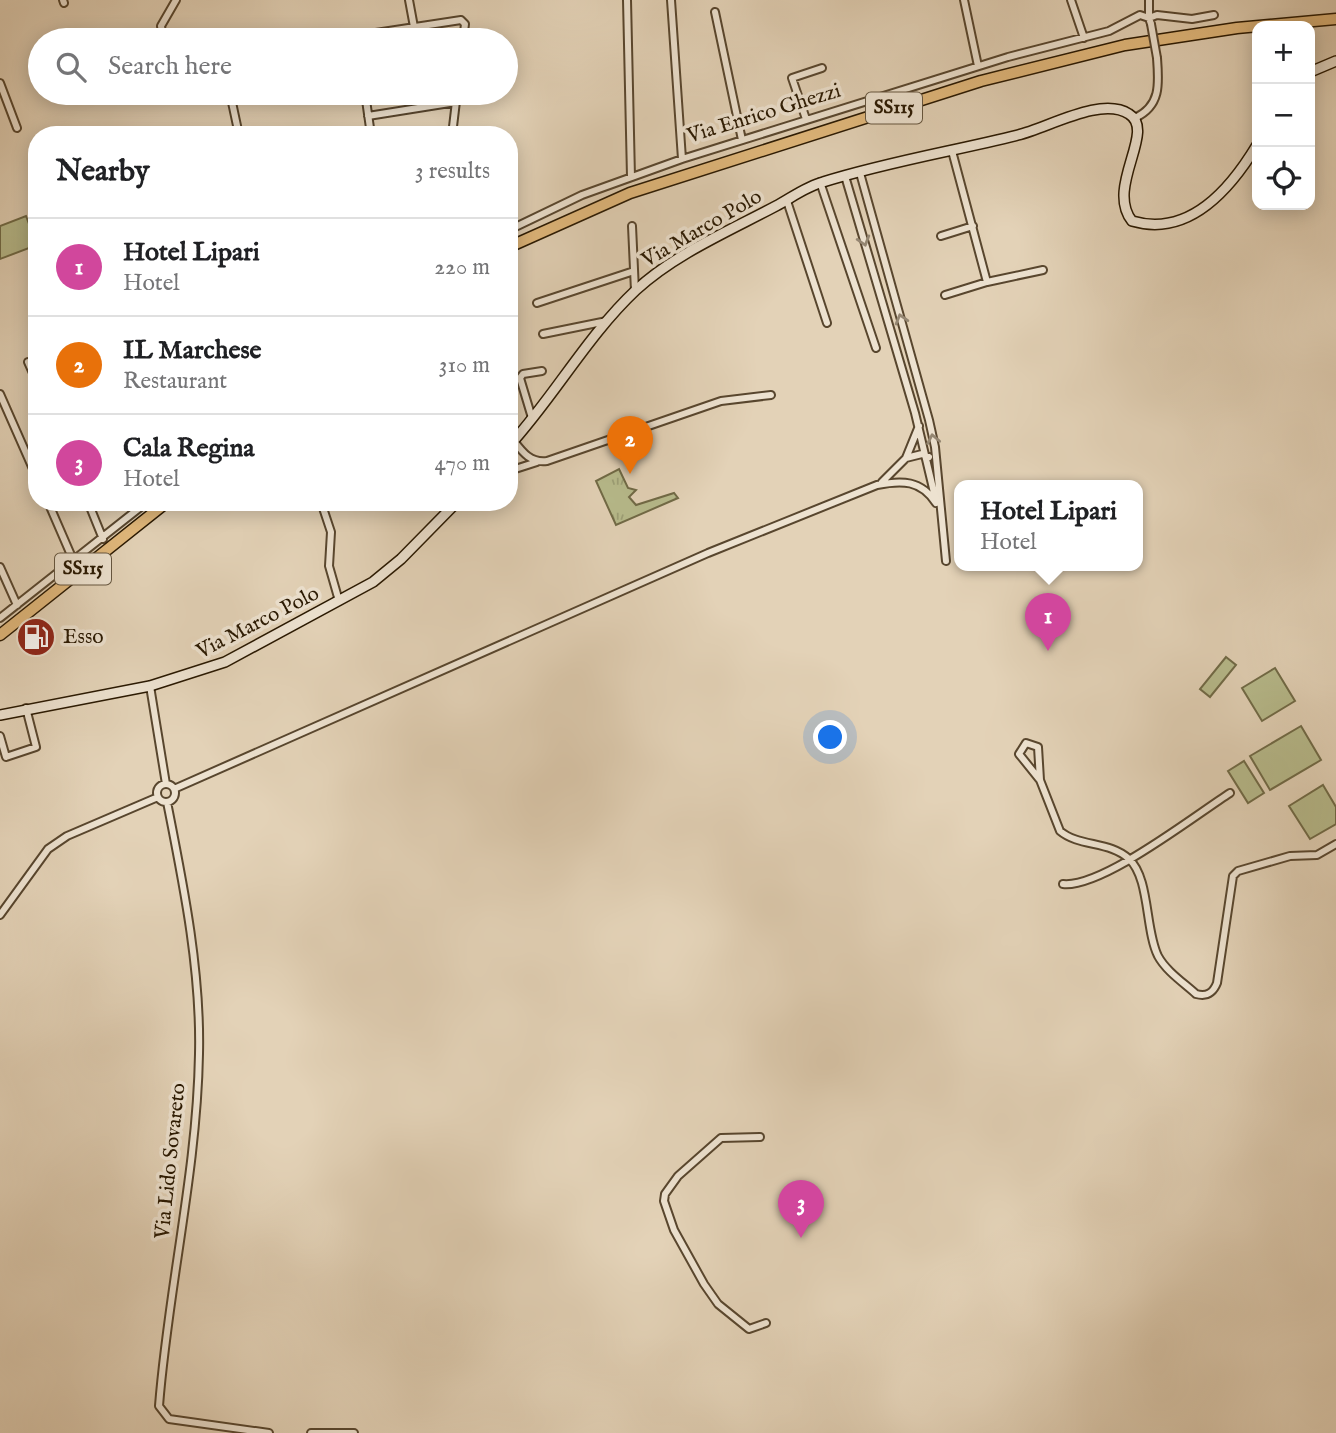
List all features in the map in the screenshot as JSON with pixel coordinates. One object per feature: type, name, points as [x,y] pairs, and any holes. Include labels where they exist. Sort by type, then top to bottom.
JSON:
[{"type":"main road","name":"SS115","points":[[518,243],[630,193],[981,81],[1125,45],[1331,19]]},
{"type":"main road","name":"SS115","points":[[0,635],[156,511]]},
{"type":"street","points":[[161,28],[176,0]]},
{"type":"street","points":[[409,0],[414,27]]},
{"type":"street","points":[[627,0],[631,177]]},
{"type":"street","points":[[671,0],[682,159]]},
{"type":"street","points":[[964,0],[978,66]]},
{"type":"street","points":[[1071,0],[1084,38]]},
{"type":"street","points":[[1149,0],[1159,80],[1154,103],[1149,110],[1135,118],[1138,136],[1122,203],[1132,221],[1146,226],[1157,226],[1203,209],[1224,193],[1256,147]]},
{"type":"street","points":[[715,12],[741,140]]},
{"type":"street","name":"Via Enrico Ghezzi","points":[[518,226],[571,200],[682,159],[978,66],[1109,31],[1134,16],[1150,21],[1157,15],[1192,19],[1214,15]]},
{"type":"street","points":[[408,28],[461,20],[464,28]]},
{"type":"street","points":[[1315,70],[1336,61]]},
{"type":"street","points":[[806,119],[792,78],[822,68]]},
{"type":"street","points":[[0,83],[18,128]]},
{"type":"street","points":[[233,105],[237,126]]},
{"type":"street","points":[[367,105],[370,126]]},
{"type":"street","points":[[368,116],[437,105]]},
{"type":"street","points":[[453,126],[456,105]]},
{"type":"street","name":"Via Marco Polo","points":[[518,436],[635,291],[703,245],[820,182],[1028,133],[1103,108],[1127,112],[1135,118]]},
{"type":"street","points":[[952,151],[986,282]]},
{"type":"street","points":[[860,173],[927,408],[937,464],[946,561]]},
{"type":"street","points":[[845,176],[919,426],[940,519]]},
{"type":"street","points":[[820,182],[876,348]]},
{"type":"street","name":"Via Marco Polo","points":[[786,201],[827,323]]},
{"type":"street","points":[[632,226],[635,291]]},
{"type":"street","points":[[941,236],[973,226]]},
{"type":"street","points":[[945,295],[986,282],[1044,270]]},
{"type":"street","points":[[537,303],[634,271]]},
{"type":"street","points":[[543,334],[609,320]]},
{"type":"street","points":[[532,418],[520,378],[523,374],[542,371]]},
{"type":"street","points":[[0,394],[28,458]]},
{"type":"street","points":[[518,468],[560,457],[721,401],[771,395]]},
{"type":"street","points":[[877,485],[906,458],[919,426]]},
{"type":"street","points":[[518,449],[528,458],[538,462]]},
{"type":"street","points":[[906,458],[926,455],[937,464]]},
{"type":"street","points":[[916,484],[930,476],[937,464]]},
{"type":"street","points":[[174,789],[708,553],[877,485],[896,481],[916,484],[936,503]]},
{"type":"street","points":[[52,511],[74,562]]},
{"type":"street","points":[[92,511],[103,539]]},
{"type":"street","points":[[0,618],[136,511]]},
{"type":"street","points":[[324,511],[331,532],[329,566],[339,601]]},
{"type":"street","name":"Via Marco Polo","points":[[0,715],[150,686],[225,662],[387,572],[448,511]]},
{"type":"street","points":[[0,567],[17,605]]},
{"type":"street","points":[[150,686],[166,784],[174,789]]},
{"type":"street","points":[[0,736],[6,757],[36,747],[26,708]]},
{"type":"street","points":[[1040,780],[1041,754],[1038,747],[1026,743],[1019,754],[1040,780],[1060,831],[1118,851],[1129,859],[1139,877],[1157,953],[1167,968],[1202,996],[1212,992],[1217,983],[1234,876],[1238,871],[1290,856],[1317,855],[1336,844]]},
{"type":"street","points":[[159,797],[159,789],[166,784]]},
{"type":"street","points":[[159,797],[167,802],[174,797],[174,789]]},
{"type":"street","points":[[1063,884],[1087,882],[1129,859],[1230,793]]},
{"type":"street","points":[[0,915],[48,849],[67,836],[159,797]]},
{"type":"street","name":"Via Lido Sovareto","points":[[167,802],[198,1000],[200,1055],[182,1233],[159,1406],[169,1419],[269,1433]]},
{"type":"street","points":[[760,1137],[721,1139],[678,1176],[665,1194],[664,1201],[674,1230],[718,1304],[749,1329],[766,1323]]},
{"type":"street","points":[[311,1433],[354,1433]]},
{"type":"green space","points":[[26,216],[28,248],[0,259],[0,226]]},
{"type":"green space","points":[[619,469],[628,488],[636,490],[629,497],[636,505],[674,493],[678,498],[616,525],[596,481]]},
{"type":"green space","points":[[1226,657],[1236,665],[1210,697],[1200,689]]},
{"type":"green space","points":[[1275,668],[1295,701],[1262,721],[1242,688]]},
{"type":"green space","points":[[1301,726],[1321,760],[1270,790],[1250,756]]},
{"type":"green space","points":[[1244,761],[1264,793],[1248,803],[1228,771]]},
{"type":"green space","points":[[1323,785],[1336,807],[1336,824],[1310,839],[1289,806]]},
{"type":"place","name":"IL Marchese","points":[[630,474]]},
{"type":"place","name":"Esso","points":[[36,637]]},
{"type":"place","name":"Hotel Lipari","points":[[1048,651]]},
{"type":"place","name":"Cala Regina","points":[[801,1238]]}]
